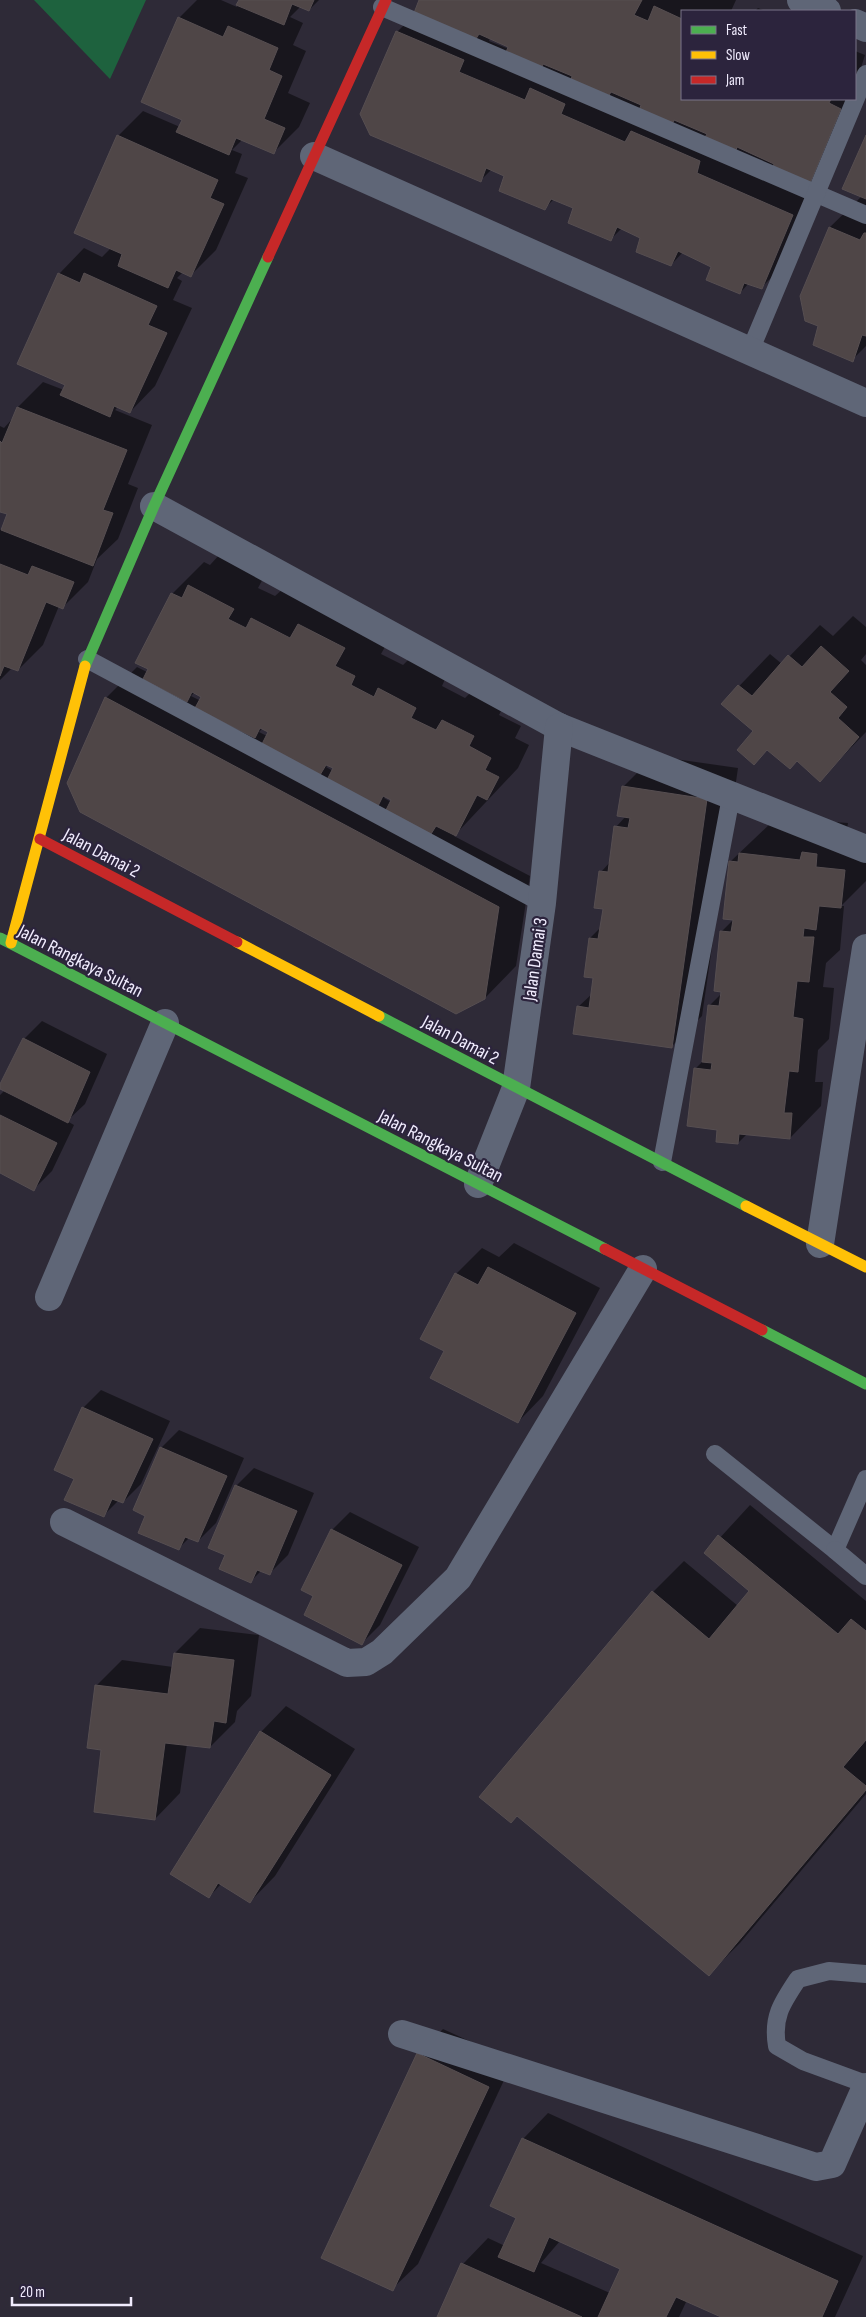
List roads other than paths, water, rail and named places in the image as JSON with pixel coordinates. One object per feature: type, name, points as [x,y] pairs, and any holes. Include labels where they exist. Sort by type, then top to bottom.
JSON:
[{"type":"street","points":[[801,0],[825,10]]},
{"type":"street","points":[[11,943],[87,659],[154,506],[384,4]]},
{"type":"street","points":[[314,156],[866,403]]},
{"type":"street","points":[[154,506],[559,727],[731,797],[866,849]]},
{"type":"street","name":"Jalan Damai 3","points":[[478,1184],[516,1088],[542,903],[559,727]]},
{"type":"street","name":"Jalan Damai 2","points":[[40,839],[516,1088],[866,1267]]},
{"type":"street","name":"Jalan Rangkaya Sultan","points":[[0,938],[866,1384]]},
{"type":"street","points":[[820,1244],[866,948]]},
{"type":"street","points":[[49,1298],[165,1023]]},
{"type":"street","points":[[64,1522],[347,1663],[366,1662],[382,1652],[458,1578],[643,1270]]},
{"type":"street","points":[[402,2034],[816,2166],[832,2164],[866,2085]]},
{"type":"lane","points":[[384,4],[866,216]]},
{"type":"lane","points":[[856,98],[866,74]]},
{"type":"lane","points":[[750,351],[855,100]]},
{"type":"lane","points":[[87,659],[542,903]]},
{"type":"lane","points":[[662,1162],[731,797]]},
{"type":"lane","points":[[715,1454],[866,1576]]},
{"type":"lane","points":[[835,1550],[866,1479]]},
{"type":"lane","points":[[866,1974],[830,1971],[798,1980],[782,2003],[774,2029],[777,2046],[803,2061],[866,2085]]}]
